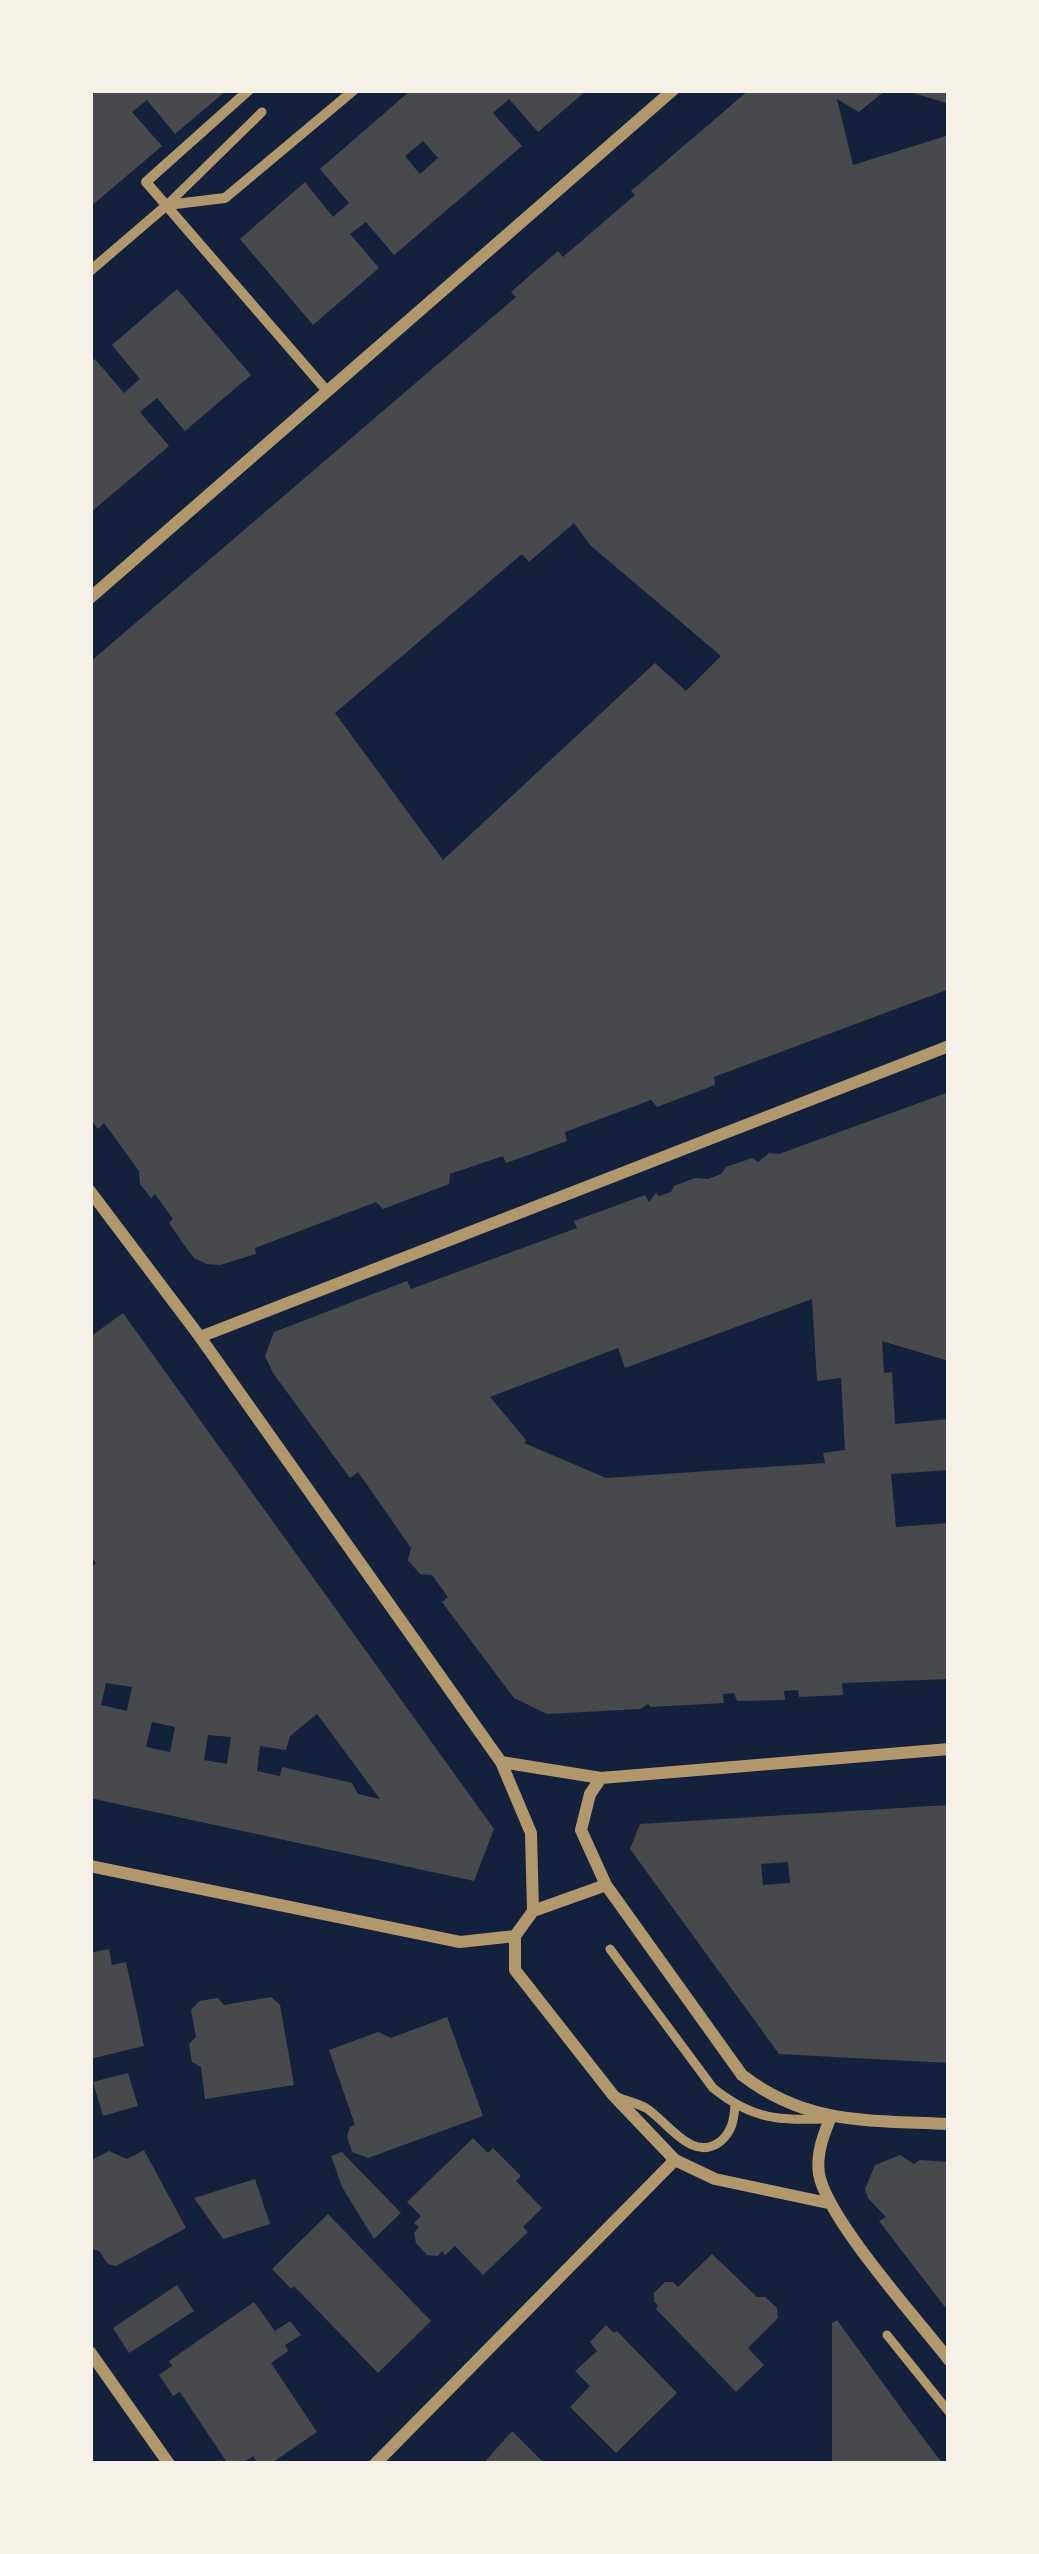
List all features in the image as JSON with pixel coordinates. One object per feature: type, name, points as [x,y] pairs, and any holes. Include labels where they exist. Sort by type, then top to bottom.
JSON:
[{"type":"street","points":[[249,90],[146,182],[327,392]]},
{"type":"street","points":[[90,271],[167,205],[225,197],[355,90]]},
{"type":"street","points":[[90,598],[673,90]]},
{"type":"street","points":[[200,1337],[949,1046]]},
{"type":"street","points":[[90,1191],[200,1337],[501,1762],[531,1833],[533,1912]]},
{"type":"street","points":[[501,1762],[601,1778],[949,1749]]},
{"type":"street","points":[[601,1778],[590,1794],[581,1830],[606,1885],[742,2075],[764,2092],[830,2119],[949,2124]]},
{"type":"street","points":[[90,1866],[460,1942],[515,1936]]},
{"type":"street","points":[[606,1885],[533,1912],[515,1936],[514,1970],[613,2095],[675,2160],[715,2179],[828,2203]]},
{"type":"street","points":[[830,2119],[820,2144],[818,2171],[828,2203],[949,2360]]},
{"type":"street","points":[[375,2464],[675,2160]]},
{"type":"street","points":[[90,2352],[169,2464]]},
{"type":"lane","points":[[167,205],[262,112]]},
{"type":"lane","points":[[610,1949],[713,2089],[734,2105],[771,2120],[830,2119]]},
{"type":"lane","points":[[613,2095],[646,2108],[685,2142],[699,2147],[722,2140],[733,2124],[734,2105]]},
{"type":"lane","points":[[887,2335],[949,2412]]},
{"type":"building","points":[[90,90],[227,90],[175,134],[147,100],[132,112],[162,146],[90,207]]},
{"type":"building","points":[[411,90],[587,90],[538,132],[509,99],[493,113],[522,146],[394,255],[366,222],[350,234],[379,268],[313,325],[240,239],[305,182],[333,217],[349,203],[320,169]],"holes":[[[423,141],[438,158],[420,174],[405,156]]]},
{"type":"building","points":[[749,90],[886,90],[859,112],[837,99],[853,165],[949,135],[949,989],[714,1077],[715,1085],[657,1107],[651,1100],[565,1132],[567,1141],[506,1163],[503,1156],[450,1174],[449,1184],[383,1209],[376,1202],[255,1248],[256,1254],[207,1264],[194,1258],[182,1242],[169,1223],[173,1219],[155,1194],[151,1198],[140,1184],[139,1171],[104,1123],[98,1129],[90,1118],[90,662],[516,297],[511,292],[558,251],[563,257],[635,195],[631,191]],"holes":[[[574,523],[590,545],[721,656],[686,691],[655,663],[443,860],[335,713],[522,554],[529,562]]]},
{"type":"building","points":[[903,90],[949,90],[949,95],[946,103]]},
{"type":"building","points":[[177,289],[251,375],[185,431],[157,398],[140,412],[169,446],[90,513],[90,364],[95,359],[124,393],[140,379],[112,345]]},
{"type":"building","points":[[949,1092],[949,1361],[882,1341],[884,1373],[892,1372],[895,1424],[949,1419],[949,1470],[891,1474],[896,1527],[949,1523],[949,1679],[842,1683],[843,1695],[799,1697],[798,1690],[784,1691],[785,1700],[737,1701],[734,1693],[723,1694],[724,1703],[648,1704],[640,1709],[547,1714],[514,1698],[442,1602],[448,1597],[432,1575],[420,1574],[408,1560],[411,1548],[358,1472],[350,1478],[273,1373],[265,1356],[274,1332],[407,1281],[411,1289],[577,1228],[574,1221],[645,1195],[649,1202],[656,1193],[671,1192],[674,1186],[695,1178],[708,1179],[726,1167],[779,1154]],"holes":[[[812,1299],[817,1381],[841,1378],[845,1450],[823,1453],[825,1463],[606,1478],[524,1443],[490,1397],[618,1348],[625,1368]]]},
{"type":"building","points":[[123,1313],[494,1829],[474,1881],[90,1798],[90,1569],[96,1563],[90,1555],[90,1337]],"holes":[[[106,1683],[132,1687],[127,1711],[101,1705]],[[317,1714],[380,1799],[358,1794],[352,1783],[282,1767],[280,1776],[257,1771],[260,1746],[286,1750],[290,1736]],[[152,1722],[175,1727],[170,1752],[146,1747]],[[208,1735],[231,1737],[227,1764],[204,1760]]]},
{"type":"building","points":[[949,1805],[949,2063],[779,2054],[630,1849],[640,1824]],"holes":[[[788,1862],[790,1883],[763,1885],[761,1864]]]},
{"type":"building","points":[[109,1949],[112,1965],[126,1962],[144,2046],[90,2059],[90,1953]]},
{"type":"building","points":[[271,1997],[280,2005],[294,2085],[205,2099],[201,2067],[192,2062],[189,2044],[196,2037],[191,2010],[199,2001],[218,1998],[224,2005]]},
{"type":"building","points":[[447,2017],[483,2116],[368,2158],[352,2152],[347,2136],[355,2125],[329,2050],[378,2032],[391,2038]]},
{"type":"building","points":[[128,2073],[138,2106],[103,2116],[93,2082]]},
{"type":"building","points":[[473,2138],[488,2153],[493,2148],[521,2176],[516,2181],[542,2208],[523,2227],[528,2232],[483,2275],[455,2246],[445,2255],[442,2251],[438,2256],[427,2255],[414,2233],[419,2227],[414,2223],[421,2216],[407,2202]]},
{"type":"building","points":[[144,2150],[186,2228],[116,2266],[108,2264],[99,2251],[90,2248],[90,2161],[109,2151],[127,2159]]},
{"type":"building","points":[[342,2152],[401,2213],[374,2239],[342,2187],[331,2156]]},
{"type":"building","points":[[900,2155],[914,2164],[920,2160],[949,2162],[949,2304],[945,2307],[879,2221],[886,2217],[865,2189],[875,2165]]},
{"type":"building","points":[[255,2179],[270,2224],[223,2239],[194,2198]]},
{"type":"building","points":[[328,2214],[431,2321],[378,2373],[272,2269]]},
{"type":"building","points":[[712,2254],[757,2297],[765,2297],[777,2308],[778,2318],[748,2348],[764,2365],[736,2392],[656,2309],[654,2301],[654,2293],[665,2282],[678,2287]]},
{"type":"building","points":[[177,2285],[194,2311],[129,2353],[113,2328]]},
{"type":"building","points":[[254,2302],[275,2331],[290,2321],[301,2335],[285,2345],[288,2351],[271,2363],[317,2432],[270,2464],[259,2464],[253,2456],[241,2464],[228,2464],[180,2392],[173,2396],[159,2375],[172,2366],[169,2361]]},
{"type":"building","points":[[837,2320],[943,2464],[832,2464],[832,2323]]},
{"type":"building","points":[[606,2325],[677,2393],[616,2453],[570,2407],[590,2386],[575,2371],[597,2351],[590,2342]]},
{"type":"building","points":[[512,2431],[545,2464],[483,2464]]}]
